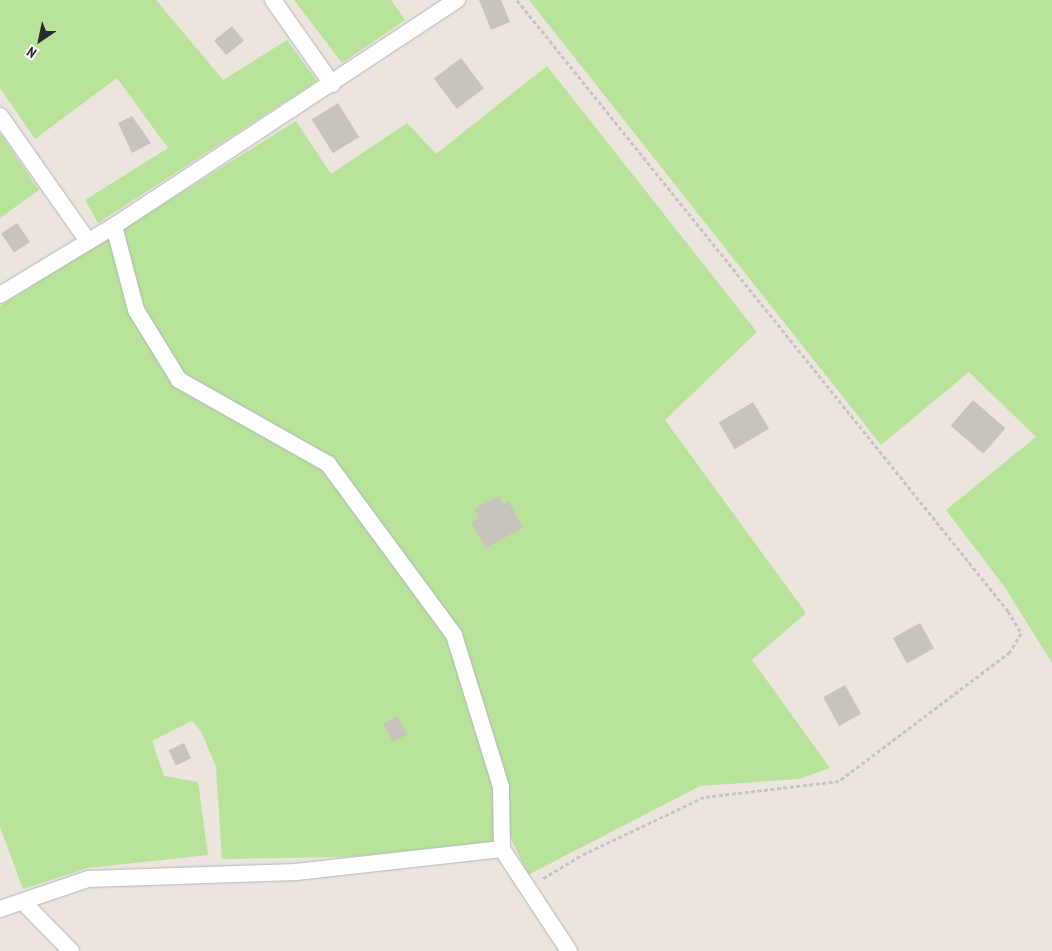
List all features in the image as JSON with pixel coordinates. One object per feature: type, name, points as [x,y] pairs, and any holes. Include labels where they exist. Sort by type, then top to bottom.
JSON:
[{"type":"street","points":[[273,0],[332,84]]},
{"type":"street","points":[[0,295],[114,226],[457,0]]},
{"type":"street","points":[[0,116],[88,241]]},
{"type":"street","points":[[114,226],[136,310],[179,380],[328,464],[454,635],[501,787],[502,849],[569,951]]},
{"type":"street","points":[[0,909],[24,903],[88,879],[296,872],[502,849]]},
{"type":"street","points":[[24,903],[71,951]]},
{"type":"path","points":[[517,0],[1008,611],[1021,633],[1010,652],[839,781],[802,789],[704,797],[580,856],[527,888]]},
{"type":"green space","points":[[0,0],[156,0],[223,80],[287,40],[317,81],[98,223],[85,200],[168,148],[117,78],[35,139],[0,88]]},
{"type":"green space","points":[[294,0],[391,0],[405,20],[342,63]]},
{"type":"green space","points":[[529,0],[1052,0],[1052,663],[1004,586],[946,510],[1036,437],[969,372],[881,445]]},
{"type":"green space","points":[[547,66],[757,332],[665,420],[806,613],[752,660],[830,768],[799,779],[700,786],[528,875],[509,834],[493,842],[347,857],[222,859],[216,767],[201,731],[192,721],[152,741],[164,776],[198,782],[208,855],[88,868],[23,889],[0,827],[0,306],[296,121],[331,174],[407,123],[436,154]]},
{"type":"green space","points":[[0,133],[39,190],[0,218]]},
{"type":"building","points":[[479,0],[501,0],[510,22],[491,30]]},
{"type":"building","points":[[232,26],[244,41],[226,55],[214,40]]},
{"type":"building","points":[[461,58],[484,88],[457,109],[434,78]]},
{"type":"building","points":[[338,103],[359,137],[333,153],[312,119]]},
{"type":"building","points":[[132,116],[151,143],[132,153],[118,123]]},
{"type":"building","points":[[17,223],[30,242],[14,253],[1,234]]},
{"type":"building","points":[[973,400],[1005,428],[983,454],[951,426]]},
{"type":"building","points":[[753,402],[769,429],[735,449],[719,423]]},
{"type":"building","points":[[499,496],[504,504],[509,502],[523,528],[485,548],[471,522],[479,518],[474,509]]},
{"type":"building","points":[[920,623],[934,648],[907,663],[893,638]]},
{"type":"building","points":[[845,685],[861,714],[839,726],[823,697]]},
{"type":"building","points":[[397,716],[407,734],[393,742],[383,724]]},
{"type":"building","points":[[184,743],[191,758],[176,766],[169,750]]}]
